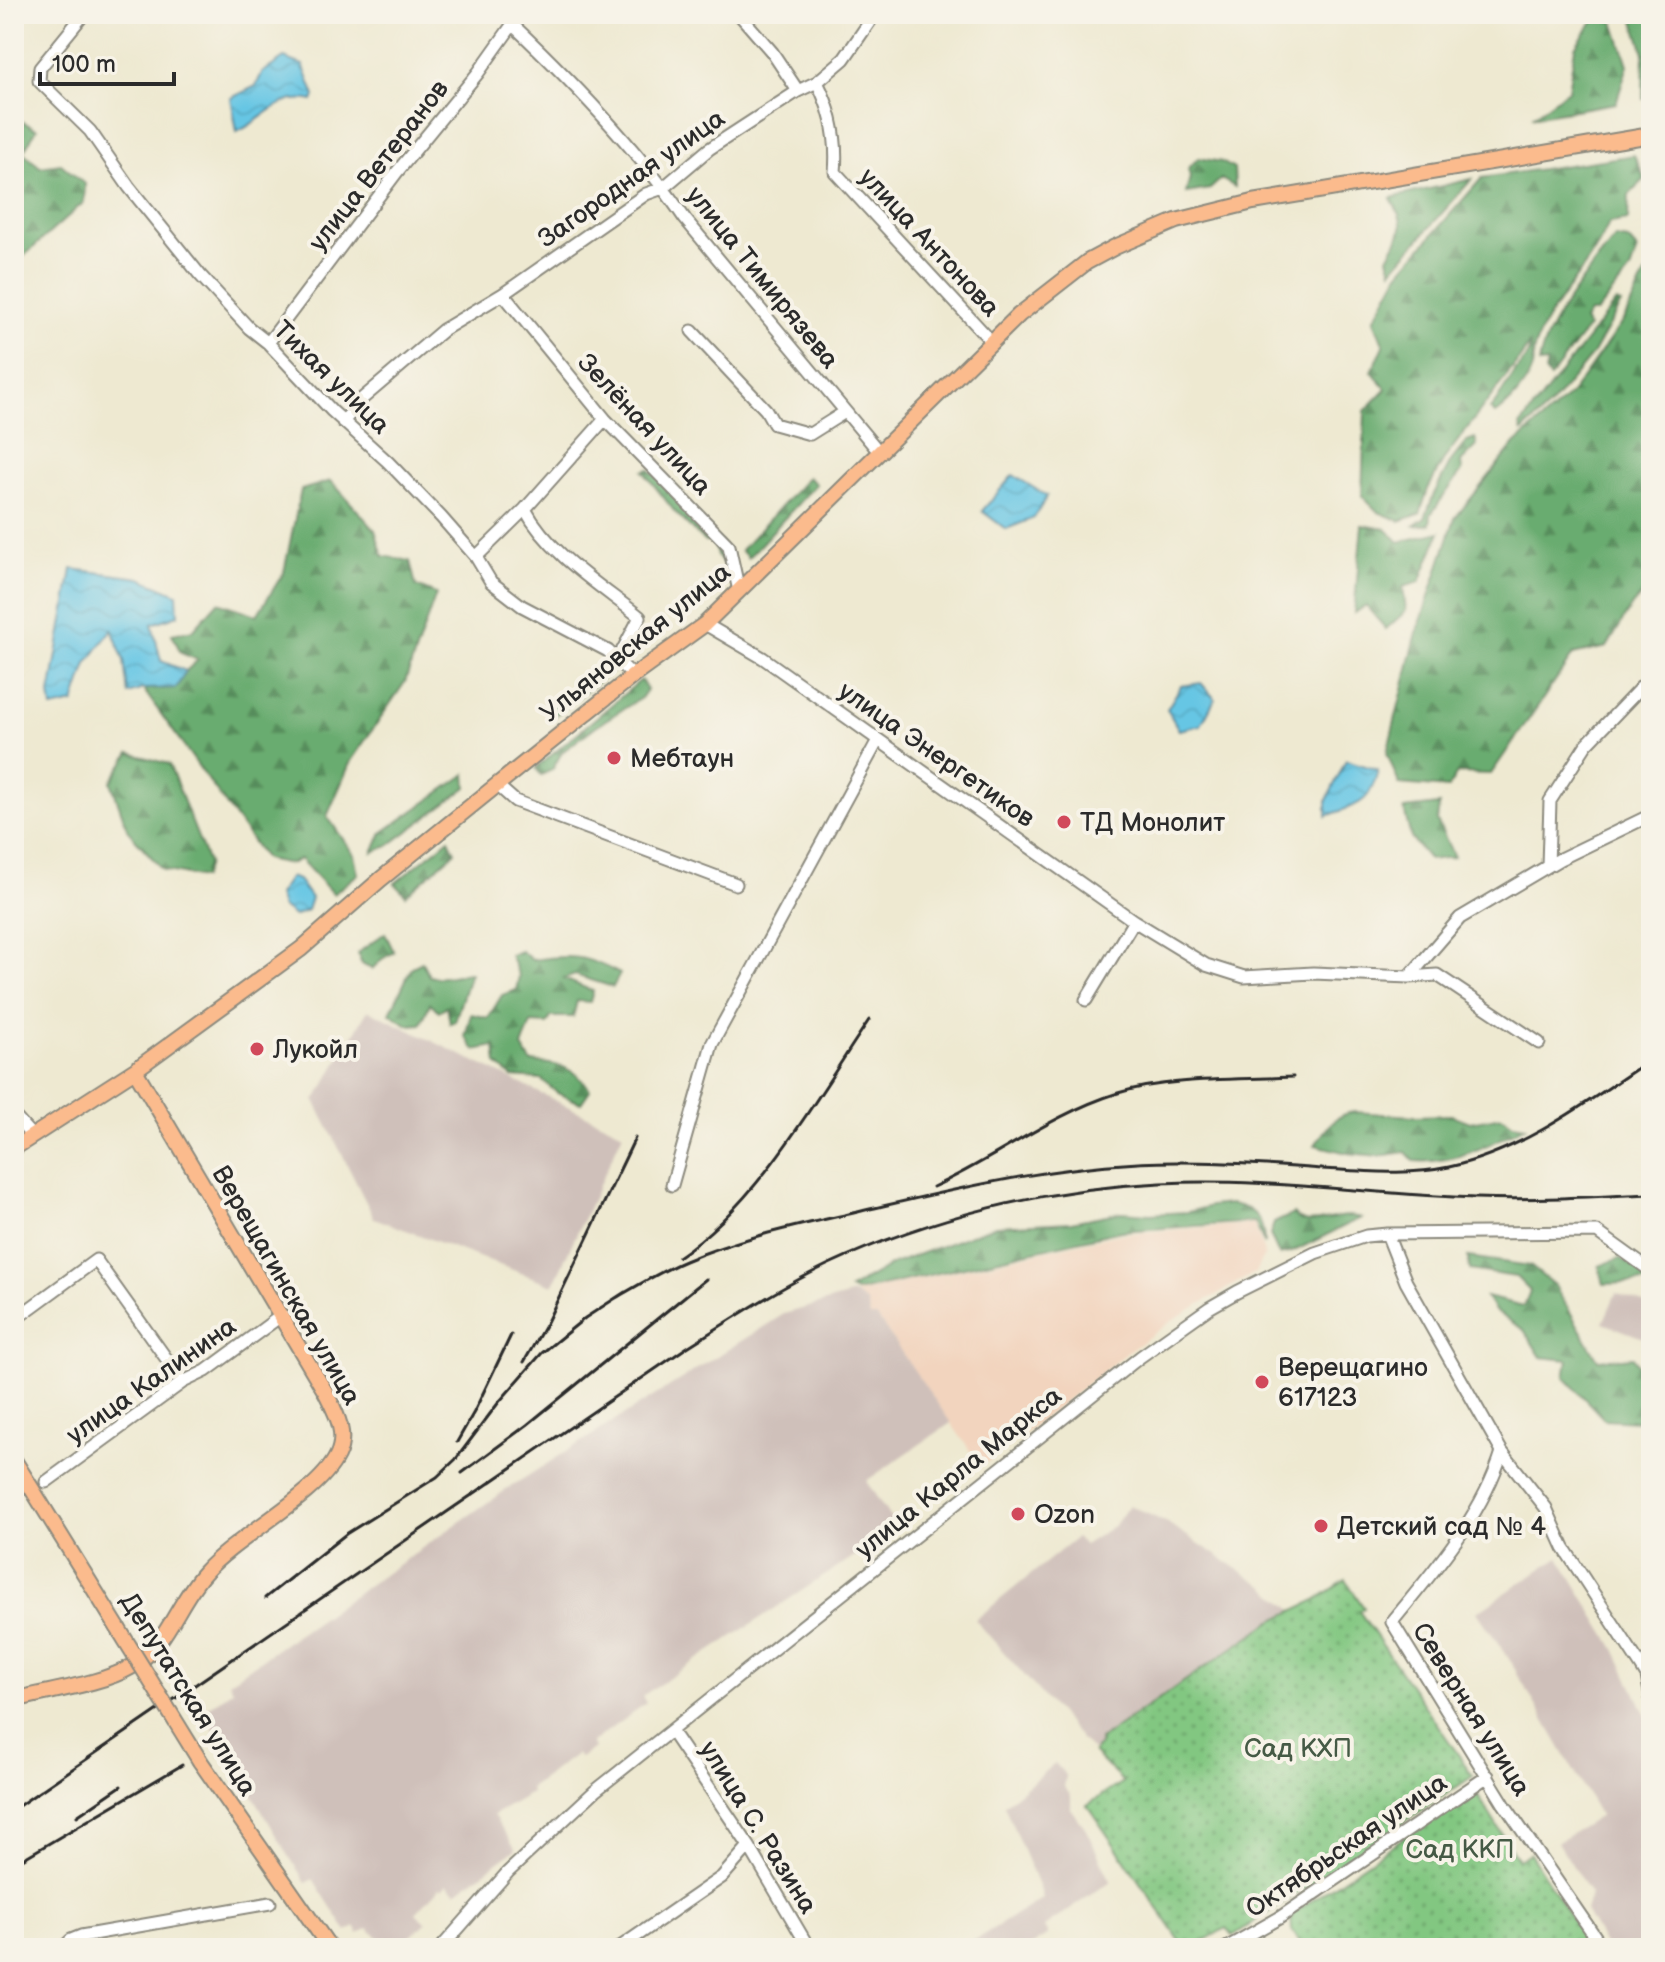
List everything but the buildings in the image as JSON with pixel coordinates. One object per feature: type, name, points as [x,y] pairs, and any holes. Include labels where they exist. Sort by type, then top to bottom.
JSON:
[{"type":"main road","name":"Ульяновская улица","points":[[14,1148],[135,1070],[301,949],[497,785],[633,676],[705,624],[991,341],[1087,262],[1146,232],[1176,221],[1253,202],[1651,135]]},
{"type":"main road","name":"Верещагинская улица","points":[[14,1700],[115,1674],[141,1660],[163,1635],[195,1582],[225,1552],[311,1486],[336,1457],[342,1441],[337,1413],[135,1070]]},
{"type":"main road","name":"Депутатская улица","points":[[14,1460],[200,1761],[330,1948]]},
{"type":"street","name":"Тихая улица","points":[[84,14],[40,68],[39,81],[90,131],[129,187],[200,275],[343,422],[388,462],[476,557],[491,582],[522,606],[618,659],[633,676]]},
{"type":"street","name":"улица Ветеранов","points":[[268,343],[397,172],[478,73],[520,14]]},
{"type":"street","points":[[739,14],[772,52],[798,91]]},
{"type":"street","name":"Загородная улица","points":[[343,422],[363,398],[443,330],[503,294],[646,194],[663,188],[709,149],[817,82],[844,59],[875,14]]},
{"type":"street","name":"улица Тимирязева","points":[[513,25],[582,93],[880,453]]},
{"type":"street","name":"улица Антонова","points":[[817,82],[834,129],[837,149],[835,172],[991,341]]},
{"type":"street","name":"Зелёная улица","points":[[503,294],[605,419],[729,546],[739,591]]},
{"type":"street","points":[[692,331],[766,410],[774,424],[810,434],[845,412]]},
{"type":"street","points":[[476,557],[525,509],[605,419]]},
{"type":"street","points":[[525,509],[534,526],[571,562],[640,617],[618,659]]},
{"type":"street","name":"улица Энергетиков","points":[[705,624],[763,658],[1134,921],[1206,965],[1244,977],[1313,973],[1409,977],[1437,975],[1539,1043]]},
{"type":"street","points":[[1548,866],[1550,801],[1586,745],[1651,677]]},
{"type":"street","points":[[672,1185],[712,1044],[878,740]]},
{"type":"street","points":[[497,785],[515,801],[736,884]]},
{"type":"street","points":[[1409,977],[1460,918],[1548,866],[1651,815]]},
{"type":"street","points":[[1086,1000],[1134,921]]},
{"type":"street","points":[[14,1116],[32,1136]]},
{"type":"street","name":"улица Карла Маркса","points":[[441,1948],[536,1844],[595,1791],[1017,1452],[1178,1329],[1237,1292],[1315,1253],[1354,1239],[1387,1234],[1597,1232],[1651,1271]]},
{"type":"street","points":[[1387,1234],[1406,1282],[1502,1452],[1546,1508],[1564,1548],[1647,1676],[1651,1698]]},
{"type":"street","points":[[14,1320],[96,1260],[183,1382]]},
{"type":"street","name":"улица Калинина","points":[[46,1482],[183,1382],[206,1371],[282,1315]]},
{"type":"street","name":"Северная улица","points":[[1502,1452],[1488,1489],[1459,1539],[1392,1622],[1504,1804],[1603,1948]]},
{"type":"street","name":"улица С. Разина","points":[[671,1731],[749,1846],[809,1948]]},
{"type":"street","name":"Октябрьская улица","points":[[1226,1948],[1279,1918],[1488,1776]]},
{"type":"street","points":[[619,1948],[722,1877],[749,1846]]},
{"type":"street","points":[[63,1948],[81,1936],[270,1903]]},
{"type":"shaded area","points":[[368,1010],[623,1133],[553,1285],[374,1218],[315,1101]]},
{"type":"shaded area","points":[[1254,1224],[1265,1255],[1256,1272],[1177,1317],[988,1462],[978,1462],[877,1317],[870,1317],[867,1303],[854,1294],[1121,1234]]},
{"type":"shaded area","points":[[1616,1293],[1651,1306],[1651,1341],[1603,1323]]},
{"type":"shaded area","points":[[854,1294],[867,1303],[870,1317],[877,1317],[951,1423],[866,1481],[897,1528],[642,1696],[646,1703],[591,1743],[594,1748],[580,1758],[576,1754],[530,1788],[531,1793],[493,1815],[516,1849],[456,1892],[447,1884],[442,1889],[440,1887],[416,1913],[426,1923],[405,1940],[407,1943],[403,1948],[390,1948],[368,1928],[359,1934],[355,1927],[347,1932],[313,1879],[306,1883],[203,1711],[233,1690],[229,1682],[507,1489],[784,1314]]},
{"type":"shaded area","points":[[1129,1505],[1169,1524],[1267,1588],[1294,1611],[1272,1621],[1099,1740],[1100,1745],[1093,1752],[975,1620],[1076,1538],[1084,1545],[1115,1525]]},
{"type":"shaded area","points":[[1559,1557],[1615,1649],[1651,1726],[1651,1948],[1606,1948],[1585,1911],[1590,1894],[1558,1842],[1600,1816],[1509,1659],[1477,1612]]},
{"type":"shaded area","points":[[1055,1763],[1066,1776],[1064,1787],[1071,1796],[1071,1809],[1084,1826],[1111,1881],[1044,1927],[1048,1935],[1027,1948],[962,1948],[1043,1898],[1004,1805]]},
{"type":"green space","points":[[1632,14],[1651,14],[1651,98],[1643,99],[1644,53]]},
{"type":"green space","points":[[1597,16],[1614,22],[1628,65],[1616,103],[1532,117],[1568,90],[1575,47]]},
{"type":"green space","points":[[21,121],[37,129],[23,152],[40,167],[61,164],[85,184],[84,202],[14,265],[14,127]]},
{"type":"green space","points":[[1634,155],[1645,179],[1629,195],[1628,220],[1609,223],[1592,255],[1550,315],[1535,346],[1531,371],[1521,390],[1495,414],[1490,409],[1526,357],[1530,345],[1445,458],[1428,489],[1420,514],[1400,521],[1378,512],[1362,496],[1365,411],[1386,389],[1372,371],[1384,346],[1374,320],[1399,273],[1482,178]]},
{"type":"green space","points":[[1198,158],[1222,162],[1234,169],[1235,187],[1221,179],[1210,189],[1186,193],[1190,177],[1188,169]]},
{"type":"green space","points":[[1472,179],[1392,270],[1388,257],[1397,240],[1401,222],[1391,198]]},
{"type":"green space","points":[[1615,238],[1628,240],[1637,250],[1630,271],[1596,313],[1589,313],[1584,321],[1588,327],[1550,378],[1545,372],[1547,363],[1539,364],[1549,333],[1570,298]]},
{"type":"green space","points":[[1651,272],[1651,584],[1631,607],[1607,647],[1573,655],[1491,774],[1457,773],[1448,788],[1399,784],[1387,753],[1416,636],[1455,518],[1515,444],[1572,393],[1625,318],[1645,275]]},
{"type":"green space","points":[[1616,302],[1621,304],[1592,355],[1550,406],[1522,432],[1520,426]]},
{"type":"green space","points":[[1475,438],[1477,446],[1461,462],[1462,471],[1431,514],[1430,524],[1413,526],[1425,518],[1451,461],[1467,441]]},
{"type":"green space","points":[[649,469],[722,544],[730,563],[725,565],[717,556],[714,542],[705,542],[675,512],[643,471]]},
{"type":"green space","points":[[808,477],[816,484],[748,558],[741,550]]},
{"type":"green space","points":[[331,481],[375,530],[383,556],[410,561],[416,586],[436,594],[405,682],[351,761],[327,816],[354,855],[358,874],[333,894],[300,859],[290,864],[265,859],[143,689],[176,688],[186,671],[198,660],[181,653],[172,634],[193,630],[218,602],[257,615],[284,572],[301,490]]},
{"type":"green space","points":[[1362,525],[1386,529],[1399,542],[1440,532],[1420,582],[1403,587],[1406,611],[1386,629],[1366,606],[1354,613]]},
{"type":"green space","points":[[608,657],[617,667],[549,720],[549,709]]},
{"type":"green space","points":[[641,680],[647,690],[641,698],[562,752],[552,770],[541,775],[536,768]]},
{"type":"green space","points":[[130,753],[169,764],[208,863],[203,878],[163,870],[128,831],[111,782]]},
{"type":"green space","points":[[466,774],[467,787],[388,846],[373,852],[382,833]]},
{"type":"green space","points":[[1439,805],[1437,821],[1454,857],[1429,860],[1411,838],[1404,809]]},
{"type":"green space","points":[[449,839],[455,852],[406,895],[395,883]]},
{"type":"green space","points":[[385,933],[394,952],[372,969],[361,964],[358,953]]},
{"type":"green space","points":[[521,951],[532,960],[568,957],[587,960],[620,974],[613,987],[575,975],[564,979],[593,991],[590,1002],[577,1001],[573,1017],[551,1017],[547,1024],[531,1023],[522,1047],[531,1062],[558,1065],[578,1076],[590,1090],[581,1103],[557,1093],[541,1079],[512,1077],[497,1064],[495,1046],[475,1050],[465,1036],[471,1014],[488,1018],[502,995],[516,990],[519,976],[510,955]]},
{"type":"green space","points":[[422,962],[429,976],[470,973],[455,1021],[450,1023],[447,1006],[439,1011],[430,1003],[421,1024],[408,1025],[390,1013],[412,967]]},
{"type":"green space","points":[[1355,1112],[1452,1115],[1470,1122],[1502,1116],[1513,1124],[1525,1126],[1471,1152],[1442,1160],[1414,1161],[1406,1152],[1379,1156],[1347,1153],[1315,1145],[1336,1119]]},
{"type":"green space","points":[[1231,1204],[1246,1208],[1256,1216],[1262,1228],[1264,1244],[1255,1222],[1121,1231],[856,1292],[850,1289],[893,1264],[995,1226],[1071,1222],[1122,1212],[1188,1212]]},
{"type":"green space","points":[[1293,1214],[1307,1222],[1351,1216],[1361,1218],[1292,1252],[1279,1255],[1270,1235],[1274,1223]]},
{"type":"green space","points":[[1468,1257],[1530,1266],[1555,1286],[1598,1360],[1633,1357],[1651,1386],[1651,1410],[1638,1421],[1604,1419],[1565,1378],[1568,1360],[1541,1357],[1524,1330],[1496,1312],[1486,1297],[1524,1306],[1530,1291],[1516,1277],[1470,1270]]},
{"type":"green space","points":[[1620,1258],[1651,1278],[1651,1282],[1604,1284],[1599,1266]]},
{"type":"green space","name":"Сад КХП","points":[[1346,1580],[1364,1608],[1359,1611],[1473,1776],[1233,1936],[1226,1928],[1191,1948],[1185,1948],[1087,1805],[1123,1782],[1093,1752],[1100,1745],[1099,1740],[1272,1621],[1316,1600]]},
{"type":"green space","name":"Сад ККП","points":[[1474,1789],[1518,1860],[1530,1853],[1590,1948],[1303,1948],[1292,1930],[1291,1915]]},
{"type":"water","points":[[284,58],[303,65],[315,96],[313,101],[281,104],[237,132],[231,98],[256,86],[262,73]]},
{"type":"water","points":[[1013,475],[1047,496],[1034,518],[1006,529],[982,511]]},
{"type":"water","points":[[72,569],[140,578],[177,594],[178,615],[152,624],[161,661],[186,671],[176,688],[143,689],[128,694],[124,661],[112,629],[87,664],[74,703],[52,708],[50,694]]},
{"type":"water","points":[[1201,683],[1215,699],[1201,725],[1179,730],[1167,709],[1181,686]]},
{"type":"water","points":[[1346,760],[1378,770],[1375,782],[1361,802],[1327,816],[1327,800]]},
{"type":"water","points":[[290,877],[298,880],[311,898],[307,910],[294,916],[282,907],[278,895]]},
{"type":"railway","points":[[678,1257],[735,1208],[760,1179],[869,1020]]},
{"type":"railway","points":[[616,1298],[676,1265],[733,1243],[783,1229],[1029,1175],[1102,1166],[1176,1162],[1386,1172],[1449,1167],[1529,1137],[1651,1059]]},
{"type":"railway","points":[[933,1187],[1070,1112],[1118,1093],[1159,1084],[1293,1077]]},
{"type":"railway","points":[[524,1362],[547,1322],[635,1138]]},
{"type":"railway","points":[[14,1809],[686,1348],[808,1274],[866,1248],[948,1219],[1032,1198],[1161,1183],[1240,1183],[1497,1199],[1651,1194]]},
{"type":"railway","points":[[462,1473],[527,1425],[706,1279]]},
{"type":"railway","points":[[265,1598],[346,1534],[437,1477],[456,1459],[499,1402],[542,1353],[585,1318],[625,1292]]},
{"type":"railway","points":[[457,1442],[511,1335]]},
{"type":"railway","points":[[14,1864],[182,1765]]},
{"type":"railway","points":[[77,1816],[121,1786]]},
{"type":"place","name":"Мебтаун","points":[[614,758]]},
{"type":"place","name":"ТД Монолит","points":[[1064,822]]},
{"type":"place","name":"Лукойл","points":[[257,1049]]},
{"type":"place","name":"Верещагино 617123","points":[[1262,1382]]},
{"type":"place","name":"Ozon","points":[[1018,1514]]},
{"type":"place","name":"Детский сад № 4","points":[[1321,1526]]}]
